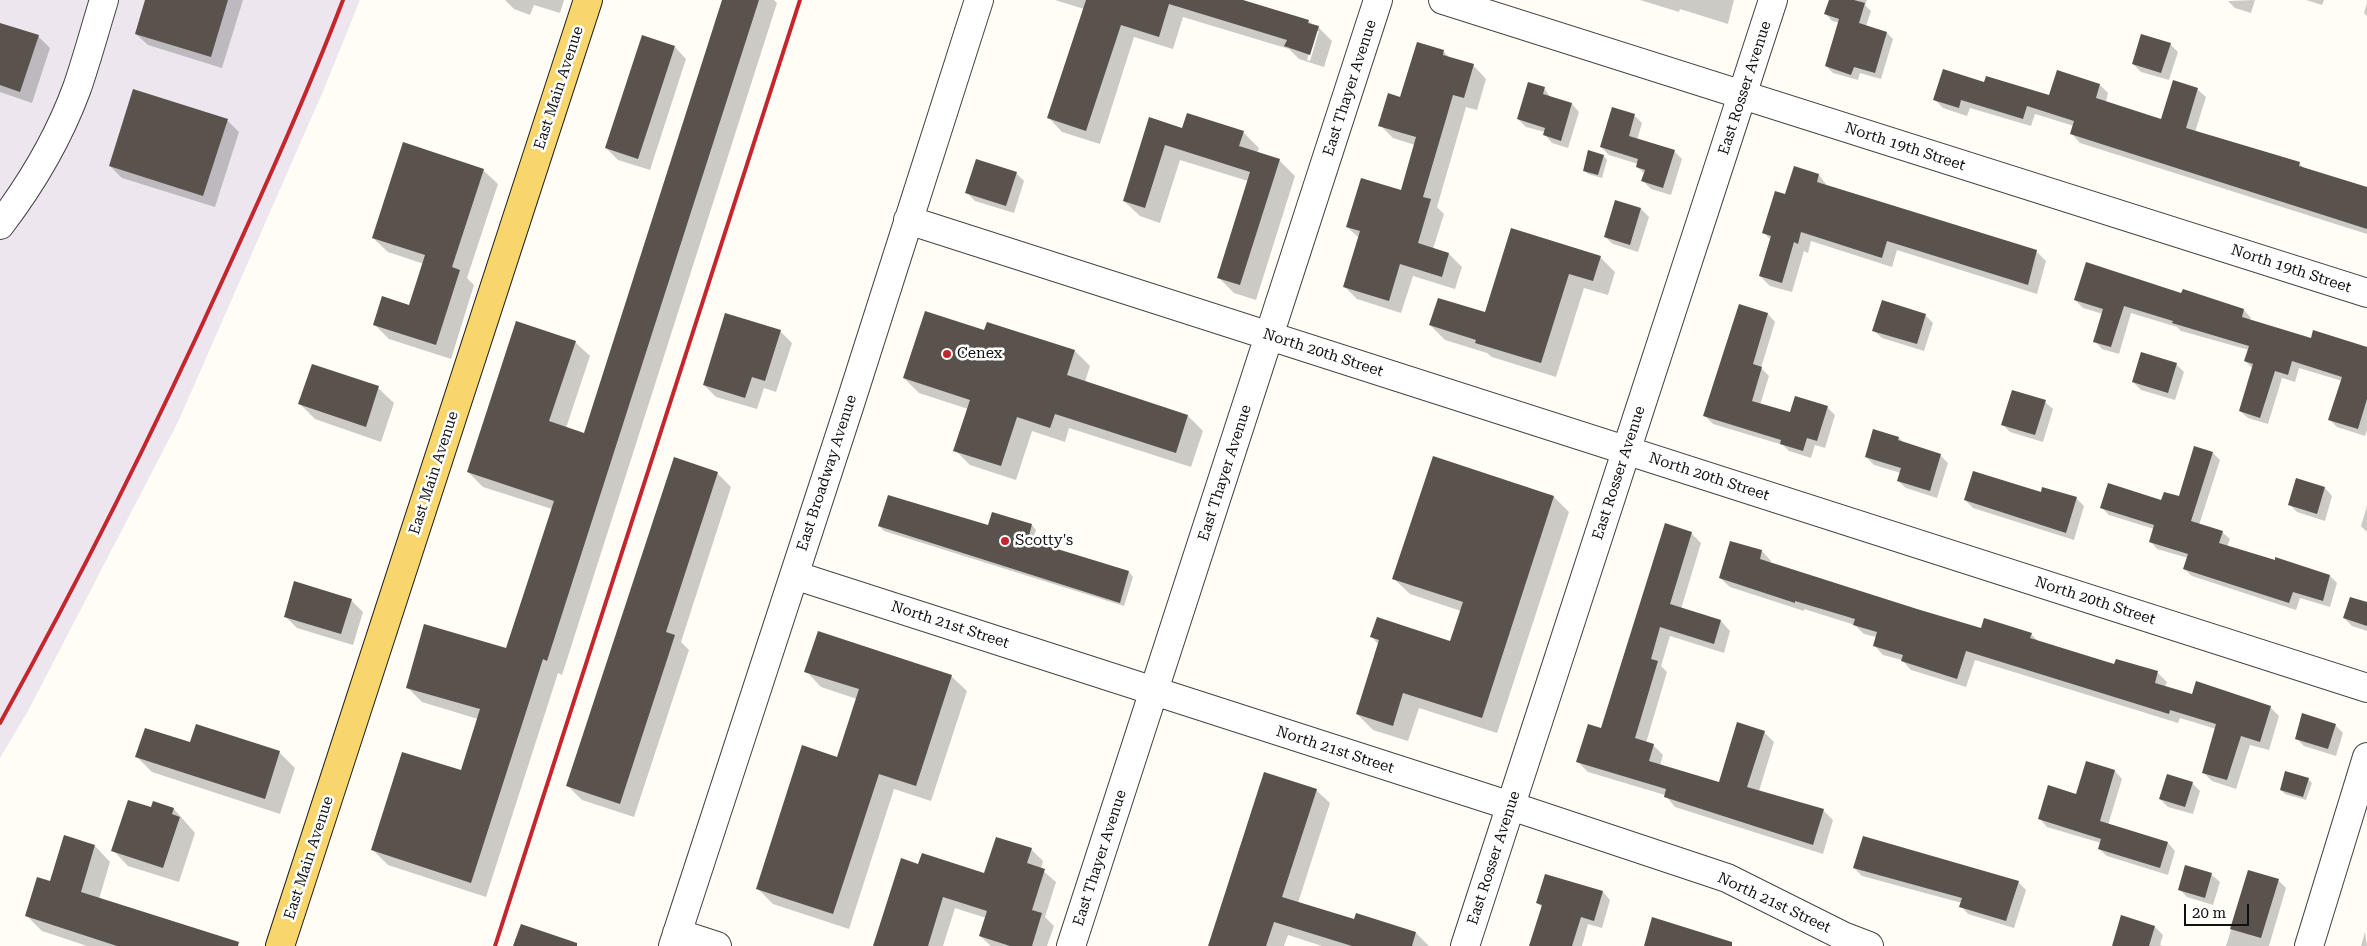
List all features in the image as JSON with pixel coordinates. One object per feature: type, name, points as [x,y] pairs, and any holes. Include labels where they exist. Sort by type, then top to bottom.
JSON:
[{"type":"main road","name":"East Main Avenue","points":[[280,946],[588,0]]},
{"type":"street","points":[[0,225],[45,157],[62,124],[77,88],[104,0]]},
{"type":"street","name":"East Broadway Avenue","points":[[675,940],[979,0]]},
{"type":"street","name":"East Thayer Avenue","points":[[1071,946],[1378,0]]},
{"type":"street","name":"North 19th Street","points":[[1443,0],[2367,293]]},
{"type":"street","name":"East Rosser Avenue","points":[[1465,946],[1773,0]]},
{"type":"street","name":"North 20th Street","points":[[908,220],[2367,688]]},
{"type":"street","name":"North 21st Street","points":[[794,575],[1511,806],[1727,878],[1842,936],[1868,946]]},
{"type":"street","points":[[2309,946],[2367,757]]},
{"type":"street","points":[[675,940],[717,946]]},
{"type":"shaded area","points":[[0,0],[360,0],[324,89],[178,422],[28,711],[0,758]]},
{"type":"building","points":[[145,0],[228,0],[211,57],[135,34]]},
{"type":"building","points":[[722,0],[759,0],[547,661],[543,659],[471,883],[371,850],[402,752],[461,770],[480,709],[406,688],[424,624],[506,648],[554,501],[467,472],[516,321],[576,341],[549,421],[584,433]]},
{"type":"building","points":[[1086,0],[1243,0],[1309,20],[1308,23],[1319,26],[1310,55],[1284,46],[1287,40],[1169,4],[1159,37],[1121,25],[1086,131],[1047,118]]},
{"type":"building","points":[[1829,0],[1854,0],[1865,3],[1859,23],[1887,32],[1875,73],[1854,67],[1851,75],[1825,66],[1839,19],[1824,14]]},
{"type":"building","points":[[0,23],[39,35],[20,92],[0,85]]},
{"type":"building","points":[[2141,34],[2171,43],[2161,73],[2132,64]]},
{"type":"building","points":[[642,35],[675,46],[638,159],[605,148]]},
{"type":"building","points":[[1417,42],[1444,50],[1443,55],[1474,64],[1464,98],[1453,95],[1423,197],[1431,199],[1418,243],[1449,253],[1442,277],[1400,264],[1389,301],[1343,287],[1360,231],[1346,227],[1361,178],[1401,190],[1416,137],[1378,126],[1388,93],[1400,97]]},
{"type":"building","points":[[1943,69],[1984,82],[1986,76],[2049,95],[2057,70],[2100,84],[2096,98],[2161,119],[2173,80],[2198,88],[2186,128],[2300,162],[2299,166],[2367,187],[2367,229],[2070,134],[2074,121],[2027,106],[2023,119],[1961,100],[1959,108],[1933,100]]},
{"type":"building","points":[[1528,82],[1545,87],[1543,94],[1572,103],[1561,141],[1543,135],[1545,128],[1517,119]]},
{"type":"building","points":[[133,89],[228,119],[203,196],[109,166]]},
{"type":"building","points":[[1612,107],[1635,114],[1629,136],[1675,150],[1663,188],[1641,181],[1645,170],[1636,167],[1638,159],[1600,147]]},
{"type":"building","points":[[1187,113],[1244,131],[1239,146],[1280,159],[1240,285],[1217,278],[1250,172],[1165,145],[1145,208],[1123,201],[1149,117],[1182,128]]},
{"type":"building","points":[[403,142],[484,169],[452,267],[460,270],[436,345],[373,325],[382,296],[409,305],[425,255],[372,238]]},
{"type":"building","points":[[1588,150],[1604,155],[1598,175],[1583,171]]},
{"type":"building","points":[[976,159],[1017,172],[1006,206],[965,193]]},
{"type":"building","points":[[1794,166],[1819,174],[1817,182],[2037,250],[2028,285],[1887,241],[1882,258],[1801,232],[1798,244],[1794,242],[1782,283],[1759,276],[1771,236],[1762,233],[1775,191],[1785,194]]},
{"type":"building","points":[[1615,200],[1641,208],[1630,245],[1604,237]]},
{"type":"building","points":[[1511,228],[1601,256],[1593,281],[1569,274],[1541,363],[1475,343],[1476,340],[1429,325],[1438,298],[1485,312]]},
{"type":"building","points":[[2086,262],[2181,293],[2183,289],[2244,309],[2242,317],[2311,338],[2313,330],[2367,347],[2367,399],[2358,429],[2328,420],[2342,377],[2292,361],[2288,375],[2275,371],[2260,418],[2239,411],[2253,364],[2244,361],[2249,346],[2172,323],[2173,321],[2124,306],[2111,347],[2093,342],[2103,309],[2074,300]]},
{"type":"building","points":[[1882,300],[1926,314],[1917,344],[1872,331]]},
{"type":"building","points":[[1739,304],[1768,313],[1753,364],[1762,367],[1752,401],[1790,412],[1795,396],[1828,406],[1817,441],[1807,438],[1803,451],[1780,444],[1781,440],[1703,416]]},
{"type":"building","points":[[925,311],[984,330],[987,322],[1075,350],[1067,375],[1188,415],[1176,453],[1055,414],[1050,428],[1017,417],[1001,466],[953,451],[970,400],[903,378]]},
{"type":"building","points":[[725,313],[781,330],[765,381],[752,377],[745,398],[703,385]]},
{"type":"building","points":[[2141,352],[2177,363],[2168,393],[2132,382]]},
{"type":"building","points":[[312,364],[379,386],[366,427],[298,404]]},
{"type":"building","points":[[2012,390],[2046,400],[2035,435],[2001,425]]},
{"type":"building","points":[[1873,429],[1899,437],[1898,440],[1941,454],[1930,491],[1897,481],[1901,468],[1865,457]]},
{"type":"building","points":[[2194,446],[2213,452],[2191,521],[2223,531],[2219,543],[2275,560],[2275,557],[2330,575],[2323,601],[2293,592],[2289,603],[2183,569],[2188,554],[2149,542],[2154,525],[2100,508],[2108,483],[2161,500],[2164,492],[2179,496]]},
{"type":"building","points":[[1433,456],[1554,496],[1482,718],[1403,693],[1393,726],[1356,714],[1379,640],[1370,637],[1377,617],[1450,641],[1463,602],[1392,579]]},
{"type":"building","points":[[674,457],[718,472],[666,632],[675,635],[620,804],[566,786]]},
{"type":"building","points":[[1973,471],[2041,492],[2042,487],[2077,497],[2066,533],[1964,500]]},
{"type":"building","points":[[2296,478],[2325,487],[2317,514],[2288,505]]},
{"type":"building","points":[[888,495],[988,525],[992,512],[1032,524],[1028,540],[1129,571],[1120,603],[878,526]]},
{"type":"building","points":[[1665,523],[1692,532],[1670,604],[1721,620],[1714,644],[1660,627],[1651,659],[1658,661],[1635,738],[1654,744],[1649,761],[1719,782],[1737,722],[1765,731],[1747,787],[1824,809],[1813,845],[1664,797],[1666,789],[1576,762],[1588,724],[1601,728]]},
{"type":"building","points":[[1730,541],[1762,550],[1760,559],[1917,609],[1981,628],[1984,618],[2032,633],[2030,638],[2114,664],[2116,659],[2158,671],[2155,683],[2192,694],[2196,681],[2271,706],[2260,742],[2241,736],[2227,780],[2202,773],[2216,724],[2170,710],[2169,714],[1966,651],[1957,679],[1901,661],[1903,655],[1873,646],[1877,632],[1853,625],[1855,619],[1795,601],[1795,603],[1719,578]]},
{"type":"building","points":[[294,581],[352,599],[341,634],[284,617]]},
{"type":"building","points":[[2350,597],[2367,602],[2367,626],[2343,618]]},
{"type":"building","points":[[818,631],[952,675],[916,786],[879,774],[833,914],[756,889],[802,745],[837,757],[859,689],[804,672]]},
{"type":"building","points":[[2302,713],[2336,724],[2328,749],[2295,739]]},
{"type":"building","points":[[196,724],[280,751],[265,799],[135,757],[145,728],[190,742]]},
{"type":"building","points":[[2086,761],[2115,770],[2100,821],[2168,842],[2160,868],[2098,849],[2101,839],[2038,819],[2048,785],[2076,794]]},
{"type":"building","points":[[2285,771],[2309,778],[2303,797],[2280,790]]},
{"type":"building","points":[[1264,772],[1317,789],[1282,897],[1354,919],[1356,913],[1416,932],[1412,946],[1352,946],[1274,922],[1266,946],[1208,946]]},
{"type":"building","points":[[2167,774],[2193,782],[2185,807],[2159,799]]},
{"type":"building","points":[[128,800],[151,807],[153,801],[174,808],[172,814],[180,817],[163,868],[111,851]]},
{"type":"building","points":[[64,835],[95,845],[81,892],[239,942],[238,946],[117,946],[25,916],[37,877],[50,881]]},
{"type":"building","points":[[1863,836],[2019,881],[2006,921],[1959,907],[1962,898],[1853,868]]},
{"type":"building","points":[[996,837],[1032,848],[1027,863],[1045,869],[1032,910],[1042,913],[1032,946],[1010,946],[979,936],[987,911],[943,897],[928,946],[873,946],[901,858],[918,864],[922,853],[984,873]]},
{"type":"building","points":[[2185,865],[2212,873],[2205,898],[2178,890]]},
{"type":"building","points":[[2248,870],[2279,879],[2261,938],[2230,929]]},
{"type":"building","points":[[1545,874],[1603,891],[1594,921],[1581,917],[1572,946],[1529,946],[1542,905],[1536,903]]},
{"type":"building","points":[[2121,915],[2155,926],[2149,946],[2112,946]]},
{"type":"building","points":[[1652,917],[1732,942],[1732,946],[1644,946]]},
{"type":"building","points":[[521,924],[577,943],[577,946],[513,946]]},
{"type":"railway","points":[[0,723],[88,558],[171,390],[271,174],[343,0]]},
{"type":"railway","points":[[495,946],[800,0]]},
{"type":"place","name":"Cenex","points":[[947,354]]},
{"type":"place","name":"Scotty's","points":[[1005,541]]}]
